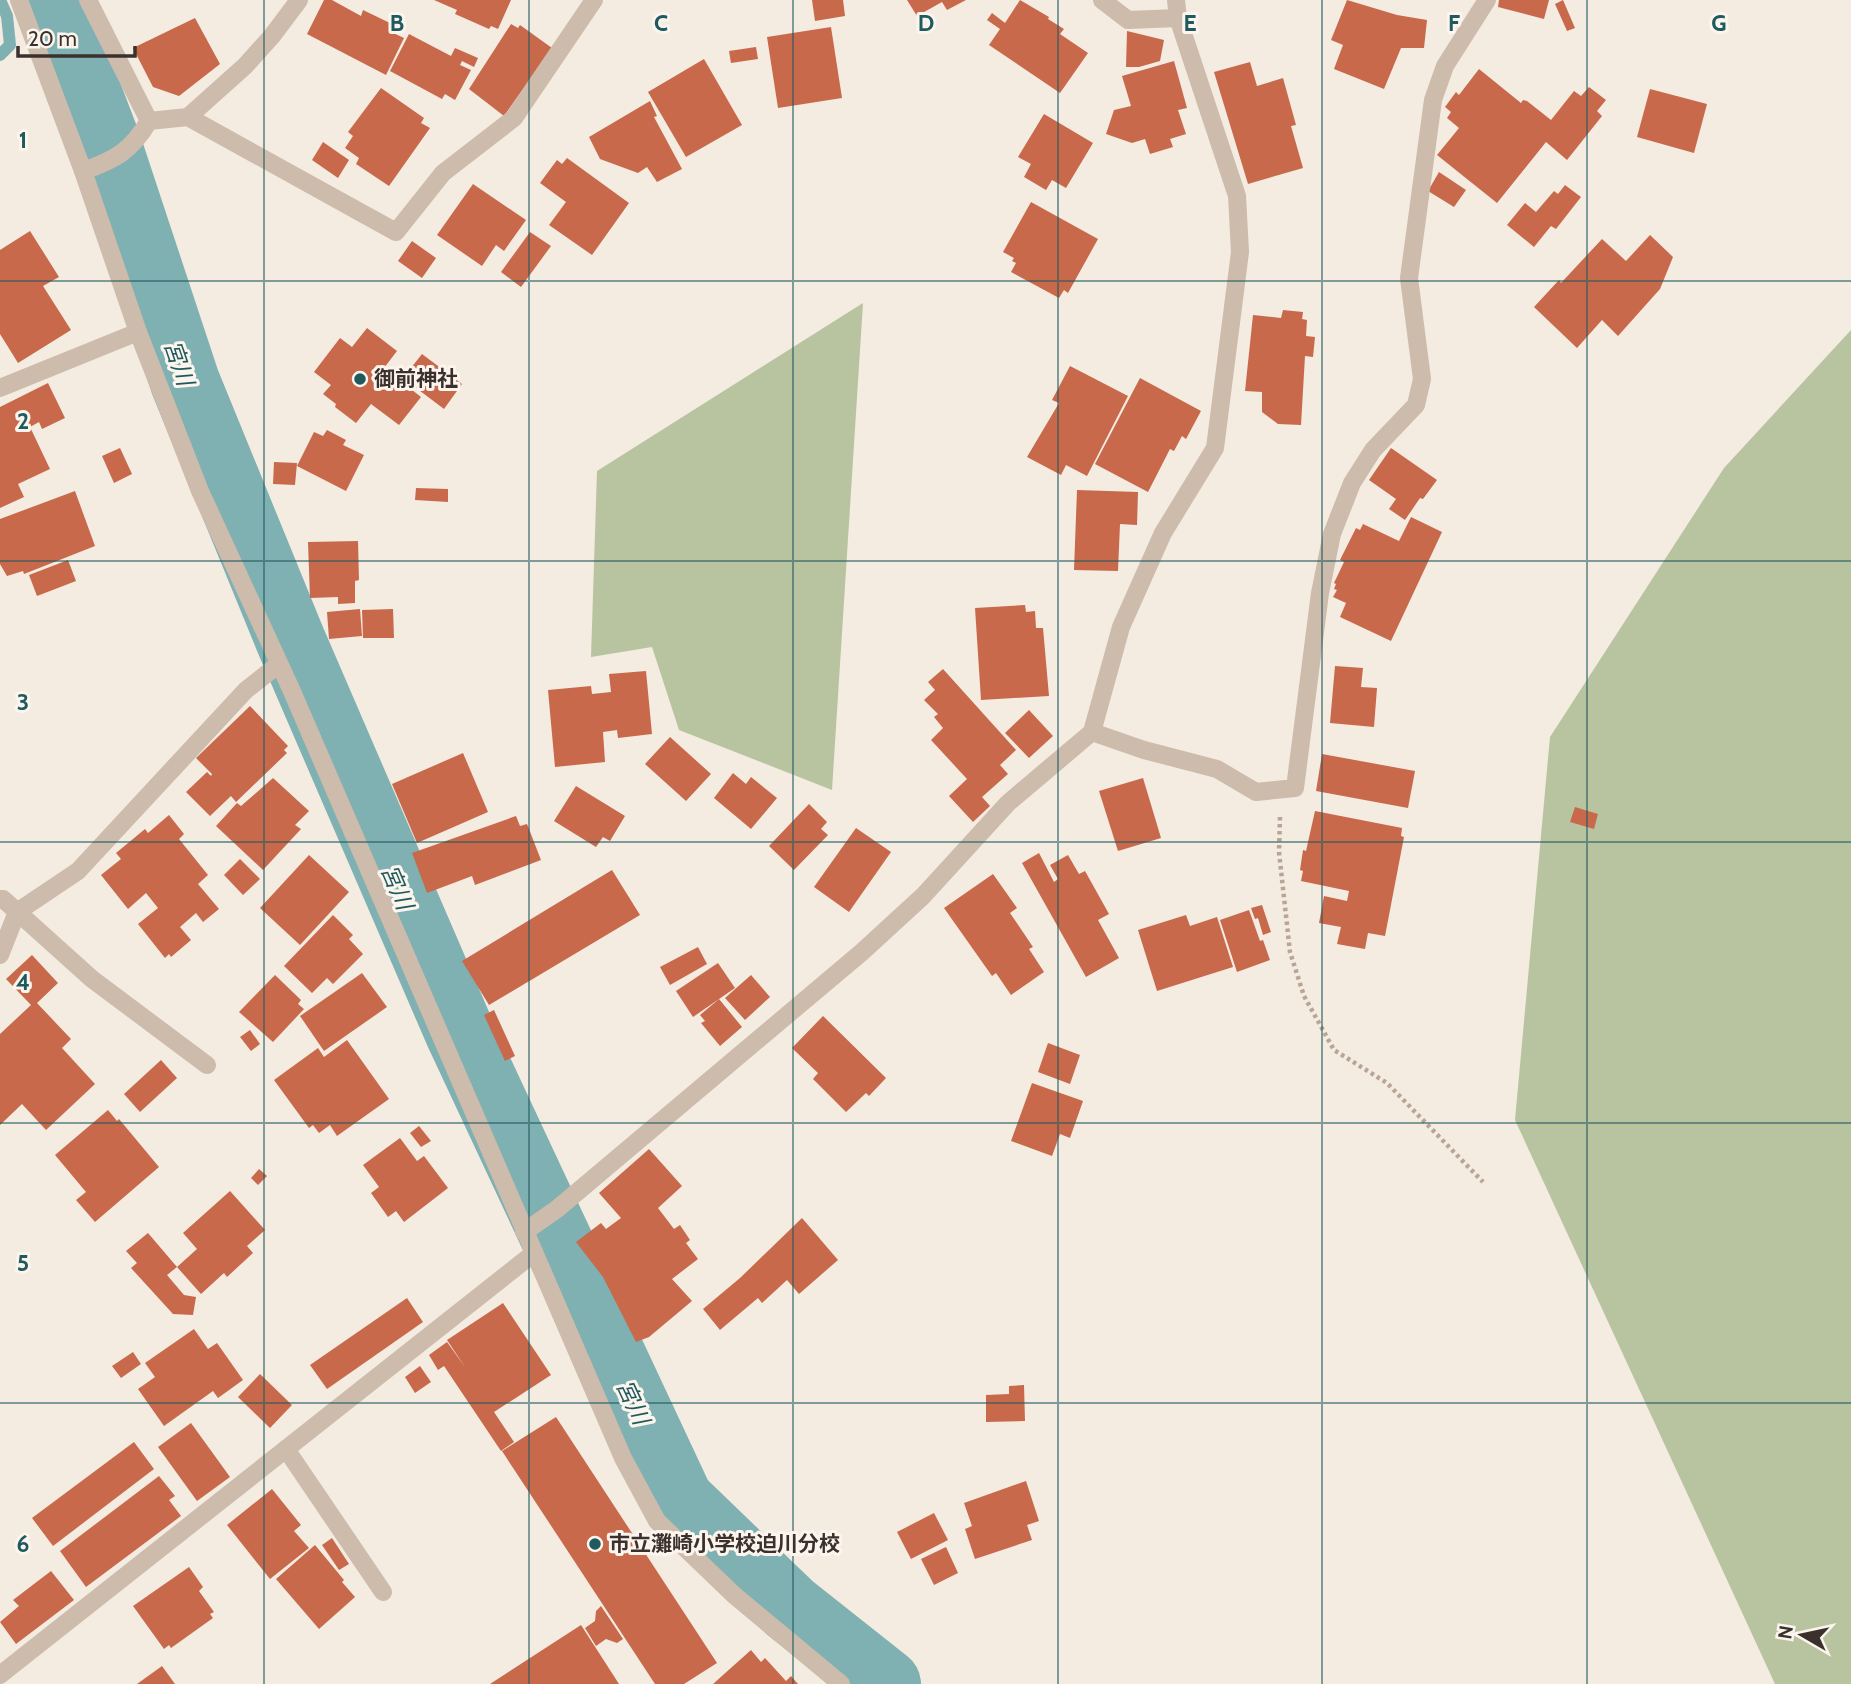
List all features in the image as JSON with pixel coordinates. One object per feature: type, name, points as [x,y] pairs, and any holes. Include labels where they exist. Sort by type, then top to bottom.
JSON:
[{"type":"street","points":[[19,0],[87,169],[138,332],[201,491],[529,1229],[534,1253],[623,1458],[657,1521],[734,1595],[841,1684]]},
{"type":"street","points":[[88,0],[149,121]]},
{"type":"street","points":[[188,117],[245,66],[299,0]]},
{"type":"street","points":[[149,121],[188,117],[396,232],[443,173],[514,118],[594,0]]},
{"type":"street","points":[[529,1229],[557,1209],[862,952],[923,896],[1008,803],[1092,732],[1121,627],[1163,533],[1215,447],[1240,252],[1237,196],[1177,9],[1128,20],[1102,0]]},
{"type":"street","points":[[1092,732],[1144,750],[1217,769],[1256,792],[1295,788],[1320,593],[1332,534],[1352,483],[1373,450],[1416,405],[1422,379],[1409,278],[1433,100],[1445,66],[1487,0]]},
{"type":"street","points":[[87,169],[120,156],[136,141],[149,121]]},
{"type":"street","points":[[0,388],[138,332]]},
{"type":"street","points":[[0,955],[17,912],[78,871],[246,690],[279,664]]},
{"type":"street","points":[[0,899],[92,979],[206,1065]]},
{"type":"street","points":[[0,1675],[534,1253]]},
{"type":"street","points":[[286,1449],[383,1592]]},
{"type":"path","points":[[1280,789],[1279,852],[1283,900],[1290,952],[1304,996],[1334,1050],[1387,1083],[1483,1182]]},
{"type":"green space","points":[[863,303],[832,790],[679,730],[652,647],[591,657],[597,471]]},
{"type":"green space","points":[[1851,330],[1851,1684],[1775,1684],[1515,1120],[1550,737],[1724,468]]},
{"type":"building","points":[[324,0],[332,0],[361,16],[363,10],[392,24],[389,31],[404,38],[386,75],[307,34]]},
{"type":"building","points":[[434,0],[511,0],[498,29],[491,26],[489,29],[455,14],[457,10]]},
{"type":"building","points":[[812,0],[843,0],[845,16],[815,21]]},
{"type":"building","points":[[907,0],[966,0],[947,10],[942,2],[917,16]]},
{"type":"building","points":[[1020,0],[1049,17],[1048,19],[1064,29],[1060,34],[1088,53],[1060,93],[989,45],[1000,29],[987,20],[992,13],[1005,23]]},
{"type":"building","points":[[1347,0],[1397,15],[1427,20],[1424,48],[1401,48],[1384,89],[1334,69],[1343,45],[1331,40]]},
{"type":"building","points":[[1499,0],[1549,0],[1544,19],[1498,7]]},
{"type":"building","points":[[1563,0],[1575,28],[1567,31],[1555,4]]},
{"type":"building","points":[[195,18],[220,64],[179,96],[153,87],[133,48]]},
{"type":"building","points":[[511,24],[518,28],[520,25],[552,48],[504,116],[469,89]]},
{"type":"building","points":[[831,27],[842,98],[778,108],[767,37]]},
{"type":"building","points":[[1127,31],[1164,40],[1160,61],[1139,67],[1126,67]]},
{"type":"building","points":[[409,34],[451,56],[455,48],[478,58],[474,67],[462,61],[460,65],[471,70],[455,100],[445,94],[442,99],[390,71]]},
{"type":"building","points":[[756,47],[758,59],[731,63],[729,51]]},
{"type":"building","points":[[704,59],[742,125],[686,157],[648,92]]},
{"type":"building","points":[[1174,61],[1187,108],[1178,110],[1186,134],[1170,139],[1173,147],[1150,154],[1145,139],[1132,143],[1106,134],[1114,110],[1131,106],[1122,76]]},
{"type":"building","points":[[1250,62],[1257,86],[1283,78],[1296,125],[1291,126],[1303,168],[1248,184],[1214,72]]},
{"type":"building","points":[[1479,69],[1521,103],[1523,100],[1527,101],[1551,120],[1574,91],[1581,96],[1589,87],[1606,100],[1597,111],[1602,116],[1567,160],[1546,142],[1497,203],[1437,155],[1459,128],[1447,118],[1451,112],[1445,107],[1456,92],[1459,95]]},
{"type":"building","points":[[381,88],[424,118],[421,123],[430,128],[389,186],[356,164],[359,158],[345,148],[353,136],[348,132]]},
{"type":"building","points":[[1650,89],[1707,104],[1694,153],[1637,137]]},
{"type":"building","points":[[650,101],[657,116],[654,117],[682,169],[657,182],[647,167],[638,173],[600,159],[589,137]]},
{"type":"building","points":[[1044,114],[1093,143],[1066,188],[1052,180],[1046,190],[1024,177],[1031,164],[1018,157]]},
{"type":"building","points":[[323,142],[349,160],[338,178],[312,160]]},
{"type":"building","points":[[567,158],[629,203],[592,255],[549,225],[566,202],[540,183],[557,160],[562,164]]},
{"type":"building","points":[[1439,172],[1466,190],[1454,207],[1428,191]]},
{"type":"building","points":[[473,184],[526,220],[504,251],[496,245],[482,266],[437,235]]},
{"type":"building","points":[[1565,185],[1581,197],[1556,229],[1551,226],[1534,247],[1507,225],[1525,203],[1536,212],[1554,191],[1558,194]]},
{"type":"building","points":[[1031,202],[1098,239],[1068,293],[1064,290],[1059,298],[1011,272],[1016,263],[1012,261],[1014,258],[1003,252]]},
{"type":"building","points":[[30,231],[59,277],[43,286],[71,330],[18,363],[0,334],[0,250]]},
{"type":"building","points":[[530,232],[551,246],[521,287],[501,272]]},
{"type":"building","points":[[1650,235],[1673,257],[1660,289],[1618,336],[1602,320],[1577,348],[1534,307],[1559,280],[1561,283],[1602,239],[1626,261]]},
{"type":"building","points":[[412,241],[436,258],[422,278],[398,261]]},
{"type":"building","points":[[1283,310],[1303,312],[1302,319],[1307,320],[1306,336],[1315,337],[1313,357],[1305,356],[1301,425],[1278,424],[1262,412],[1262,392],[1245,391],[1253,315],[1281,318]]},
{"type":"building","name":"御前神社","points":[[367,328],[397,351],[384,368],[421,397],[399,425],[371,404],[356,423],[323,394],[331,385],[314,372],[340,338],[352,347]]},
{"type":"building","points":[[422,354],[462,384],[444,409],[403,378]]},
{"type":"building","points":[[1070,366],[1128,396],[1087,476],[1066,465],[1061,475],[1027,457],[1059,403],[1052,400]]},
{"type":"building","points":[[1140,378],[1201,411],[1186,439],[1182,436],[1174,451],[1170,449],[1148,492],[1095,464]]},
{"type":"building","points":[[48,383],[65,418],[42,429],[39,422],[30,427],[50,469],[18,484],[24,497],[0,508],[0,407]]},
{"type":"building","points":[[327,430],[346,440],[343,445],[364,455],[346,491],[297,466],[314,432],[323,436]]},
{"type":"building","points":[[120,448],[132,474],[114,483],[102,456]]},
{"type":"building","points":[[1391,448],[1437,480],[1405,520],[1389,509],[1396,499],[1369,480]]},
{"type":"building","points":[[274,462],[297,463],[295,485],[273,484]]},
{"type":"building","points":[[416,488],[448,489],[448,502],[415,500]]},
{"type":"building","points":[[1077,490],[1138,492],[1137,525],[1120,524],[1118,571],[1074,570]]},
{"type":"building","points":[[75,491],[95,546],[24,574],[23,571],[7,576],[0,564],[0,519]]},
{"type":"building","points":[[1411,517],[1442,532],[1391,641],[1340,617],[1346,603],[1333,597],[1337,590],[1334,589],[1334,583],[1344,562],[1340,560],[1356,528],[1360,530],[1363,524],[1399,541]]},
{"type":"building","points":[[358,541],[359,580],[355,581],[355,603],[338,604],[338,597],[310,598],[308,542]]},
{"type":"building","points":[[68,560],[76,581],[37,596],[29,575]]},
{"type":"building","points":[[1025,605],[1026,612],[1035,611],[1036,628],[1043,628],[1049,696],[981,700],[975,608]]},
{"type":"building","points":[[360,609],[362,636],[329,639],[327,612]]},
{"type":"building","points":[[393,609],[394,638],[363,638],[362,610]]},
{"type":"building","points":[[1335,666],[1363,668],[1361,687],[1377,688],[1374,727],[1330,723]]},
{"type":"building","points":[[943,669],[1016,750],[1000,765],[1008,774],[982,797],[990,806],[973,822],[949,796],[967,779],[931,740],[943,728],[934,717],[938,714],[924,700],[935,690],[928,682]]},
{"type":"building","points":[[646,671],[652,734],[618,738],[617,730],[603,732],[605,762],[555,767],[548,690],[591,686],[592,694],[611,692],[609,674]]},
{"type":"building","points":[[250,706],[288,746],[284,750],[287,753],[236,802],[231,796],[210,816],[186,792],[207,772],[211,776],[212,774],[196,758]]},
{"type":"building","points":[[1029,710],[1053,736],[1029,758],[1005,733]]},
{"type":"building","points":[[670,737],[711,774],[686,801],[645,764]]},
{"type":"building","points":[[463,753],[488,812],[417,843],[392,784]]},
{"type":"building","points":[[1322,754],[1415,771],[1408,808],[1316,791]]},
{"type":"building","points":[[733,773],[746,784],[751,777],[777,798],[751,829],[714,798]]},
{"type":"building","points":[[273,778],[309,811],[295,825],[301,829],[263,870],[216,826],[237,803],[241,806]]},
{"type":"building","points":[[1143,778],[1161,838],[1118,851],[1099,791]]},
{"type":"building","points":[[576,786],[625,816],[610,841],[603,837],[596,847],[554,821]]},
{"type":"building","points":[[809,804],[827,822],[821,829],[828,835],[794,870],[769,846]]},
{"type":"building","points":[[1575,807],[1598,814],[1594,829],[1570,822]]},
{"type":"building","points":[[1315,811],[1402,828],[1401,836],[1404,837],[1385,936],[1368,933],[1365,949],[1337,944],[1341,927],[1319,923],[1324,896],[1347,901],[1349,891],[1301,881],[1303,850],[1306,851]]},
{"type":"building","points":[[169,815],[184,834],[179,839],[208,875],[198,884],[219,909],[203,922],[196,913],[180,927],[191,940],[171,957],[169,954],[165,958],[138,924],[158,908],[146,893],[128,909],[101,875],[121,859],[116,853],[145,829],[148,833]]},
{"type":"building","points":[[516,816],[520,826],[527,824],[541,860],[475,885],[472,876],[427,893],[412,853]]},
{"type":"building","points":[[856,828],[891,852],[849,912],[814,887]]},
{"type":"building","points":[[1039,853],[1054,882],[1058,879],[1050,865],[1068,855],[1079,874],[1085,871],[1109,914],[1098,920],[1119,958],[1086,977],[1022,863]]},
{"type":"building","points":[[309,855],[349,892],[300,945],[260,908]]},
{"type":"building","points":[[240,859],[260,879],[243,895],[224,875]]},
{"type":"building","points":[[612,870],[640,915],[489,1005],[462,961]]},
{"type":"building","points":[[993,874],[1017,908],[1010,913],[1033,947],[1029,949],[1044,972],[1011,995],[996,973],[992,976],[944,908]]},
{"type":"building","points":[[1262,905],[1271,932],[1263,935],[1258,918],[1255,919],[1251,908]]},
{"type":"building","points":[[1249,910],[1270,960],[1237,972],[1220,920]]},
{"type":"building","points":[[333,915],[353,935],[349,939],[363,954],[333,984],[327,978],[312,993],[284,966]]},
{"type":"building","points":[[1186,915],[1190,926],[1217,917],[1233,967],[1157,991],[1138,930]]},
{"type":"building","points":[[698,947],[707,964],[670,985],[660,967]]},
{"type":"building","points":[[32,955],[58,983],[37,1003],[71,1039],[62,1048],[95,1084],[46,1130],[22,1104],[0,1125],[0,1034],[31,1005],[6,979]]},
{"type":"building","points":[[718,963],[735,988],[693,1017],[676,991]]},
{"type":"building","points":[[362,973],[387,1007],[324,1051],[300,1016]]},
{"type":"building","points":[[275,975],[301,1000],[298,1004],[304,1009],[273,1042],[239,1012]]},
{"type":"building","points":[[751,975],[770,997],[745,1020],[725,998]]},
{"type":"building","points":[[719,999],[742,1027],[720,1046],[701,1023],[705,1021],[700,1015]]},
{"type":"building","points":[[494,1010],[515,1056],[505,1061],[484,1015]]},
{"type":"building","points":[[823,1016],[886,1078],[869,1096],[866,1093],[846,1112],[813,1079],[818,1073],[792,1048]]},
{"type":"building","points":[[250,1030],[260,1044],[251,1051],[240,1037]]},
{"type":"building","points":[[347,1040],[389,1099],[337,1136],[330,1125],[319,1133],[313,1125],[309,1128],[274,1080],[318,1048],[324,1057]]},
{"type":"building","points":[[1048,1043],[1080,1055],[1070,1084],[1038,1072]]},
{"type":"building","points":[[161,1060],[177,1078],[140,1112],[124,1094]]},
{"type":"building","points":[[1032,1083],[1083,1101],[1070,1138],[1060,1134],[1052,1156],[1011,1141]]},
{"type":"building","points":[[108,1110],[117,1121],[119,1119],[159,1167],[95,1222],[76,1200],[86,1192],[55,1155]]},
{"type":"building","points":[[419,1126],[431,1141],[421,1147],[410,1133]]},
{"type":"building","points":[[400,1138],[417,1161],[424,1156],[448,1188],[404,1222],[396,1211],[388,1217],[371,1193],[379,1187],[363,1165]]},
{"type":"building","points":[[649,1149],[682,1186],[658,1208],[674,1229],[680,1225],[690,1240],[686,1243],[698,1259],[672,1279],[692,1301],[649,1337],[636,1342],[603,1277],[576,1242],[601,1223],[606,1229],[621,1218],[599,1193]]},
{"type":"building","points":[[259,1169],[267,1176],[258,1185],[251,1178]]},
{"type":"building","points":[[230,1191],[265,1230],[247,1246],[253,1253],[227,1277],[224,1273],[201,1294],[177,1267],[197,1249],[183,1233]]},
{"type":"building","points":[[802,1218],[838,1260],[799,1294],[787,1280],[762,1303],[758,1298],[720,1330],[703,1309],[740,1278]]},
{"type":"building","points":[[148,1233],[177,1267],[167,1275],[184,1295],[196,1297],[193,1315],[173,1314],[131,1268],[137,1263],[126,1251]]},
{"type":"building","points":[[407,1298],[423,1322],[327,1389],[310,1365]]},
{"type":"building","points":[[503,1303],[551,1375],[494,1412],[514,1442],[501,1451],[444,1366],[438,1370],[429,1355],[447,1342],[465,1367],[447,1340]]},
{"type":"building","points":[[194,1329],[208,1349],[217,1343],[243,1380],[218,1398],[213,1391],[164,1426],[138,1389],[155,1377],[145,1363]]},
{"type":"building","points":[[133,1352],[141,1364],[121,1378],[112,1366]]},
{"type":"building","points":[[420,1366],[431,1382],[415,1393],[405,1377]]},
{"type":"building","points":[[260,1374],[292,1405],[270,1428],[238,1397]]},
{"type":"building","points":[[1024,1385],[1025,1421],[986,1422],[986,1395],[1009,1394],[1009,1386]]},
{"type":"building","name":"市立灘崎小学校迫川分校","points":[[556,1417],[717,1663],[684,1684],[655,1684],[502,1451]]},
{"type":"building","points":[[191,1423],[230,1477],[197,1501],[158,1447]]},
{"type":"building","points":[[134,1442],[154,1469],[53,1546],[32,1518]]},
{"type":"building","points":[[159,1476],[175,1496],[169,1500],[181,1516],[86,1587],[60,1551]]},
{"type":"building","points":[[1026,1481],[1039,1521],[1027,1525],[1032,1540],[975,1559],[965,1529],[972,1526],[964,1503]]},
{"type":"building","points":[[272,1489],[301,1525],[294,1531],[309,1548],[270,1579],[227,1525]]},
{"type":"building","points":[[934,1513],[948,1540],[911,1559],[897,1532]]},
{"type":"building","points":[[332,1538],[349,1564],[339,1570],[322,1545]]},
{"type":"building","points":[[315,1545],[355,1597],[319,1629],[276,1579]]},
{"type":"building","points":[[946,1547],[958,1573],[934,1585],[921,1559]]},
{"type":"building","points":[[189,1567],[203,1587],[199,1591],[214,1612],[210,1614],[213,1618],[171,1648],[169,1645],[164,1649],[133,1606]]},
{"type":"building","points":[[51,1571],[74,1600],[16,1644],[0,1622],[19,1606],[13,1600]]},
{"type":"building","points":[[601,1606],[623,1639],[617,1643],[606,1639],[596,1646],[585,1628],[595,1621],[596,1611]]},
{"type":"building","points":[[581,1625],[619,1684],[490,1684]]},
{"type":"building","points":[[751,1650],[761,1662],[765,1658],[786,1681],[791,1676],[798,1684],[713,1684]]},
{"type":"building","points":[[162,1666],[175,1684],[137,1684]]},
{"type":"waterway","points":[[0,0],[7,16],[10,45],[0,55]]},
{"type":"waterway","name":"宮川","points":[[51,0],[107,146],[185,382],[290,639],[460,1033],[679,1501],[790,1608],[886,1684]]},
{"type":"place","name":"御前神社","points":[[360,379]]},
{"type":"place","name":"市立灘崎小学校迫川分校","points":[[595,1544]]}]
